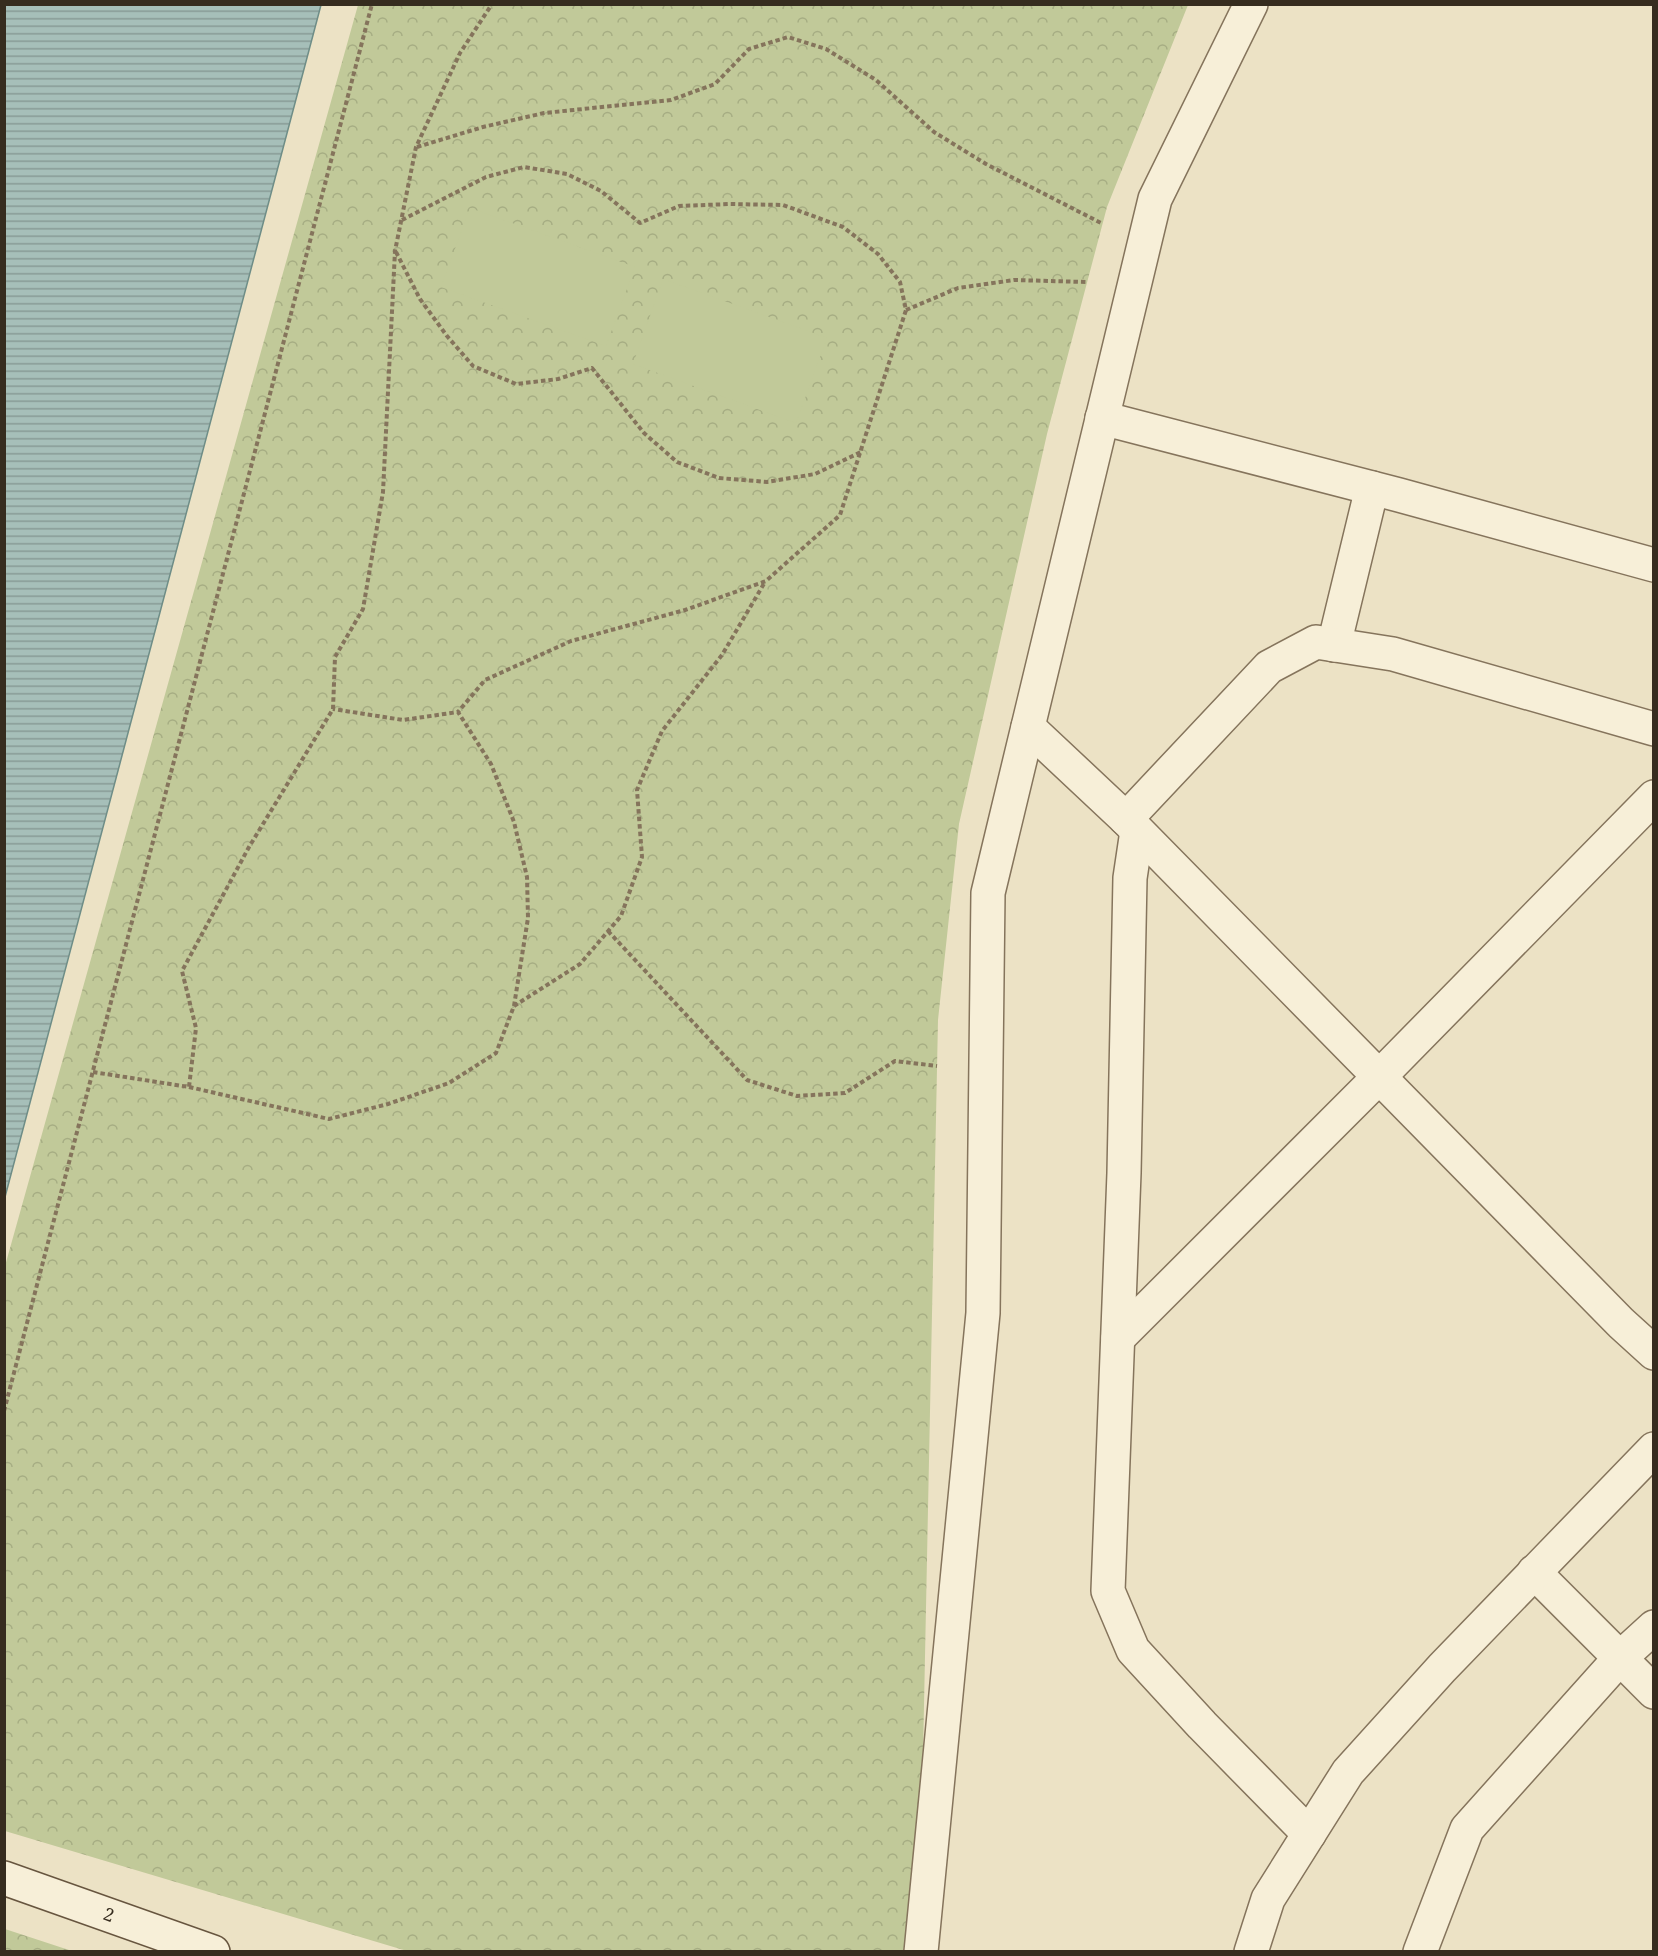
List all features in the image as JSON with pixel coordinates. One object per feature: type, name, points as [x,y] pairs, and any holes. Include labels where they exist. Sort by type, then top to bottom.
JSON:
[{"type":"street","points":[[921,1952],[983,1313],[988,893],[1155,199],[1251,4]]},
{"type":"street","points":[[1102,417],[1653,565]]},
{"type":"street","points":[[1334,645],[1372,488]]},
{"type":"street","points":[[1309,1834],[1202,1725],[1133,1650],[1108,1591],[1125,1161],[1131,825],[1269,668],[1316,642],[1393,654],[1653,729]]},
{"type":"street","points":[[1028,727],[1131,825],[1653,1353]]},
{"type":"street","points":[[1118,1338],[1379,1077],[1653,797]]},
{"type":"street","points":[[1251,1952],[1268,1899],[1348,1772],[1442,1668],[1653,1449]]},
{"type":"street","points":[[1534,1572],[1653,1692]]},
{"type":"street","points":[[1419,1952],[1467,1829],[1620,1658],[1653,1627]]},
{"type":"street","name":"2","points":[[4,1878],[213,1952]]},
{"type":"path","points":[[4,1411],[372,4]]},
{"type":"path","points":[[189,1086],[196,1028],[182,971],[249,847],[333,710],[335,657],[363,609],[383,492],[395,252],[416,147],[460,53],[492,4]]},
{"type":"path","points":[[416,147],[483,127],[544,113],[671,100],[715,84],[750,49],[788,37],[826,49],[876,80],[934,132],[986,164],[1103,224]]},
{"type":"path","points":[[402,220],[486,177],[524,166],[567,174],[601,192],[640,223],[679,206],[783,205],[843,227],[878,254],[900,282],[906,310],[840,515],[766,581],[722,655],[662,731],[637,790],[642,857],[621,916],[580,964],[514,1006]]},
{"type":"path","points":[[395,252],[420,299],[473,366],[516,384],[558,379],[592,368],[644,433],[677,462],[719,478],[766,482],[815,474],[861,452]]},
{"type":"path","points":[[906,310],[958,288],[1014,279],[1087,282]]},
{"type":"path","points":[[333,710],[403,720],[458,712],[485,680],[571,641],[685,610],[766,581]]},
{"type":"path","points":[[93,1072],[189,1086],[328,1119],[388,1104],[449,1083],[496,1053],[514,1006],[528,918],[526,877],[514,822],[491,764],[458,712]]},
{"type":"path","points":[[608,930],[747,1080],[797,1096],[845,1093],[895,1061],[937,1066]]},
{"type":"green space","points":[[358,5],[1188,5],[1107,207],[1047,434],[959,824],[938,1020],[919,1951],[407,1951],[5,1831],[5,1266]]},
{"type":"green space","points":[[470,208],[635,267],[606,346],[441,287]]},
{"type":"green space","points":[[663,279],[827,338],[796,423],[633,364]]},
{"type":"green space","points":[[5,1929],[72,1951],[5,1951]]},
{"type":"water","points":[[4,5],[321,5],[5,1197]]}]
